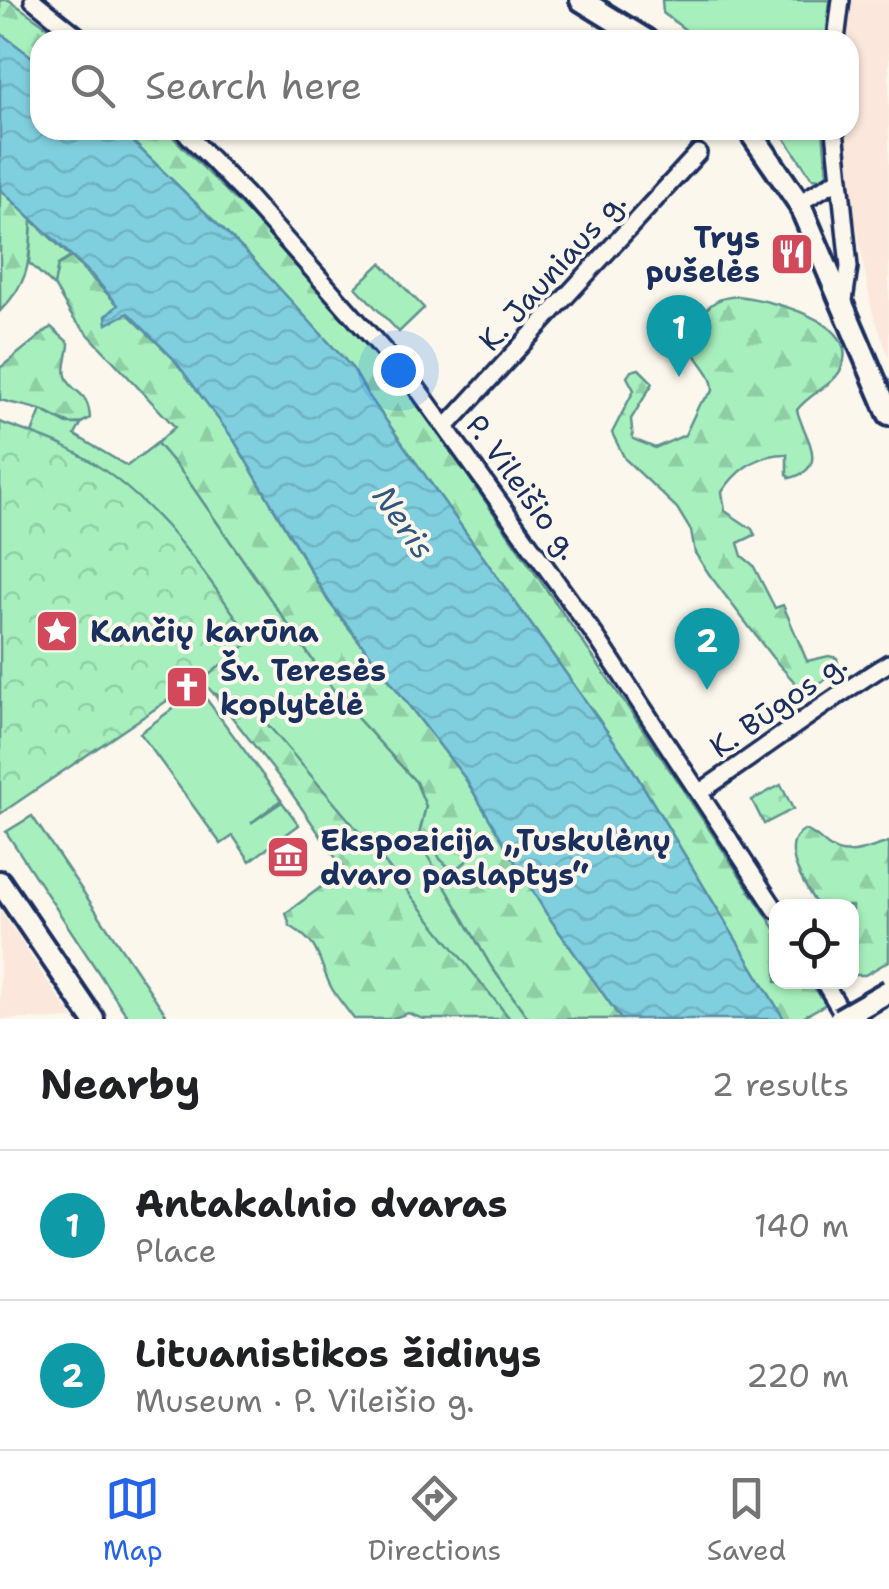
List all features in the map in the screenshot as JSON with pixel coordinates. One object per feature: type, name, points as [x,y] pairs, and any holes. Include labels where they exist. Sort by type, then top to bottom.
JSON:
[{"type":"main road","points":[[581,0],[630,30]]},
{"type":"main road","points":[[756,140],[799,203],[889,414]]},
{"type":"main road","points":[[0,882],[94,1019]]},
{"type":"main road","points":[[843,1019],[889,992]]},
{"type":"street","points":[[33,0],[70,30]]},
{"type":"street","points":[[837,30],[841,0]]},
{"type":"street","name":"P. Vileišio g.","points":[[192,140],[381,344],[446,427],[599,641],[769,899]]},
{"type":"street","points":[[836,140],[849,267],[844,307]]},
{"type":"street","name":"K. Jauniaus g.","points":[[446,427],[698,153]]},
{"type":"street","points":[[799,203],[839,179]]},
{"type":"street","name":"K. Būgos g.","points":[[700,792],[842,691],[889,663]]},
{"type":"street","points":[[828,989],[843,1019]]},
{"type":"shaded area","points":[[848,0],[889,0],[889,358],[872,310],[855,219],[846,140],[859,140],[859,30],[845,30]]},
{"type":"shaded area","points":[[0,910],[60,1000],[74,1019],[0,1019]]},
{"type":"green space","points":[[0,0],[9,0],[52,30],[30,30],[30,56],[0,33]]},
{"type":"green space","points":[[662,0],[830,0],[827,30],[686,30],[663,13]]},
{"type":"green space","points":[[131,140],[176,140],[294,259],[423,411],[769,919],[769,989],[815,989],[826,1004],[799,1019],[784,1019],[626,758],[353,369],[248,254]]},
{"type":"green space","points":[[786,140],[824,140],[827,174],[821,179],[812,178]]},
{"type":"green space","points":[[0,189],[32,220],[23,280],[0,311]]},
{"type":"green space","points":[[32,220],[71,257],[58,265],[54,286],[29,263]]},
{"type":"green space","points":[[71,257],[119,306],[110,314],[114,321],[127,313],[173,358],[234,440],[328,601],[465,778],[546,913],[621,1019],[529,1019],[491,966],[418,839],[426,806],[416,782],[339,698],[185,476],[157,443],[175,427],[73,318],[54,286],[58,265]]},
{"type":"green space","points":[[381,263],[424,308],[399,332],[356,287]]},
{"type":"green space","points":[[738,296],[808,315],[838,337],[844,351],[839,373],[797,410],[812,450],[810,466],[790,478],[787,454],[767,457],[734,476],[722,492],[725,511],[755,535],[738,543],[742,556],[753,565],[775,608],[783,605],[807,661],[837,658],[839,668],[811,687],[800,688],[772,657],[695,553],[691,531],[677,508],[625,459],[612,433],[634,390],[627,377],[639,369],[653,383],[631,419],[633,439],[655,448],[685,435],[699,405],[713,391],[709,374],[693,350],[695,330],[710,305]]},
{"type":"green space","points":[[51,327],[69,343],[65,372],[89,408],[90,418],[78,424],[0,400],[0,368]]},
{"type":"green space","points":[[41,410],[67,424],[81,424],[75,435],[127,466],[157,443],[185,476],[339,698],[416,782],[426,806],[418,839],[491,966],[529,1019],[510,1019],[257,712],[213,693],[202,681],[183,696],[31,436]]},
{"type":"green space","points":[[0,422],[65,447],[122,484],[192,557],[252,640],[183,696],[180,692],[0,814]]},
{"type":"green space","points":[[199,689],[281,800],[251,823],[282,802],[299,825],[250,861],[233,836],[221,844],[140,733]]},
{"type":"green space","points":[[213,693],[257,712],[510,1019],[423,1019],[408,1013],[391,1019],[354,1019],[332,989],[313,945],[290,926],[286,913],[344,870],[290,791]]},
{"type":"green space","points":[[781,785],[793,809],[764,824],[752,800]]},
{"type":"green space","points":[[32,816],[169,1019],[129,1019],[6,832]]},
{"type":"green space","points":[[804,830],[831,848],[845,852],[889,842],[889,961],[859,975],[859,899],[813,899],[796,867],[796,837]]},
{"type":"green space","points":[[443,834],[458,850],[465,851],[471,843],[475,846],[460,866],[451,869],[440,859],[432,842]]},
{"type":"water","name":"Neris","points":[[0,33],[30,56],[30,140],[131,140],[248,254],[353,369],[626,758],[784,1019],[621,1019],[546,913],[465,778],[328,600],[234,440],[173,358],[128,313],[107,324],[106,316],[118,305],[91,274],[0,189]]},
{"type":"place","name":"Trys pušelės","points":[[792,254]]},
{"type":"place","name":"Antakalnio dvaras","points":[[679,377]]},
{"type":"place","name":"Kančių karūna","points":[[57,631]]},
{"type":"place","name":"Šv. Teresės koplytėlė","points":[[187,687]]},
{"type":"place","name":"Lituanistikos židinys","points":[[707,690]]},
{"type":"place","name":"Ekspozicija „Tuskulėnų dvaro paslaptys“","points":[[288,857]]}]
